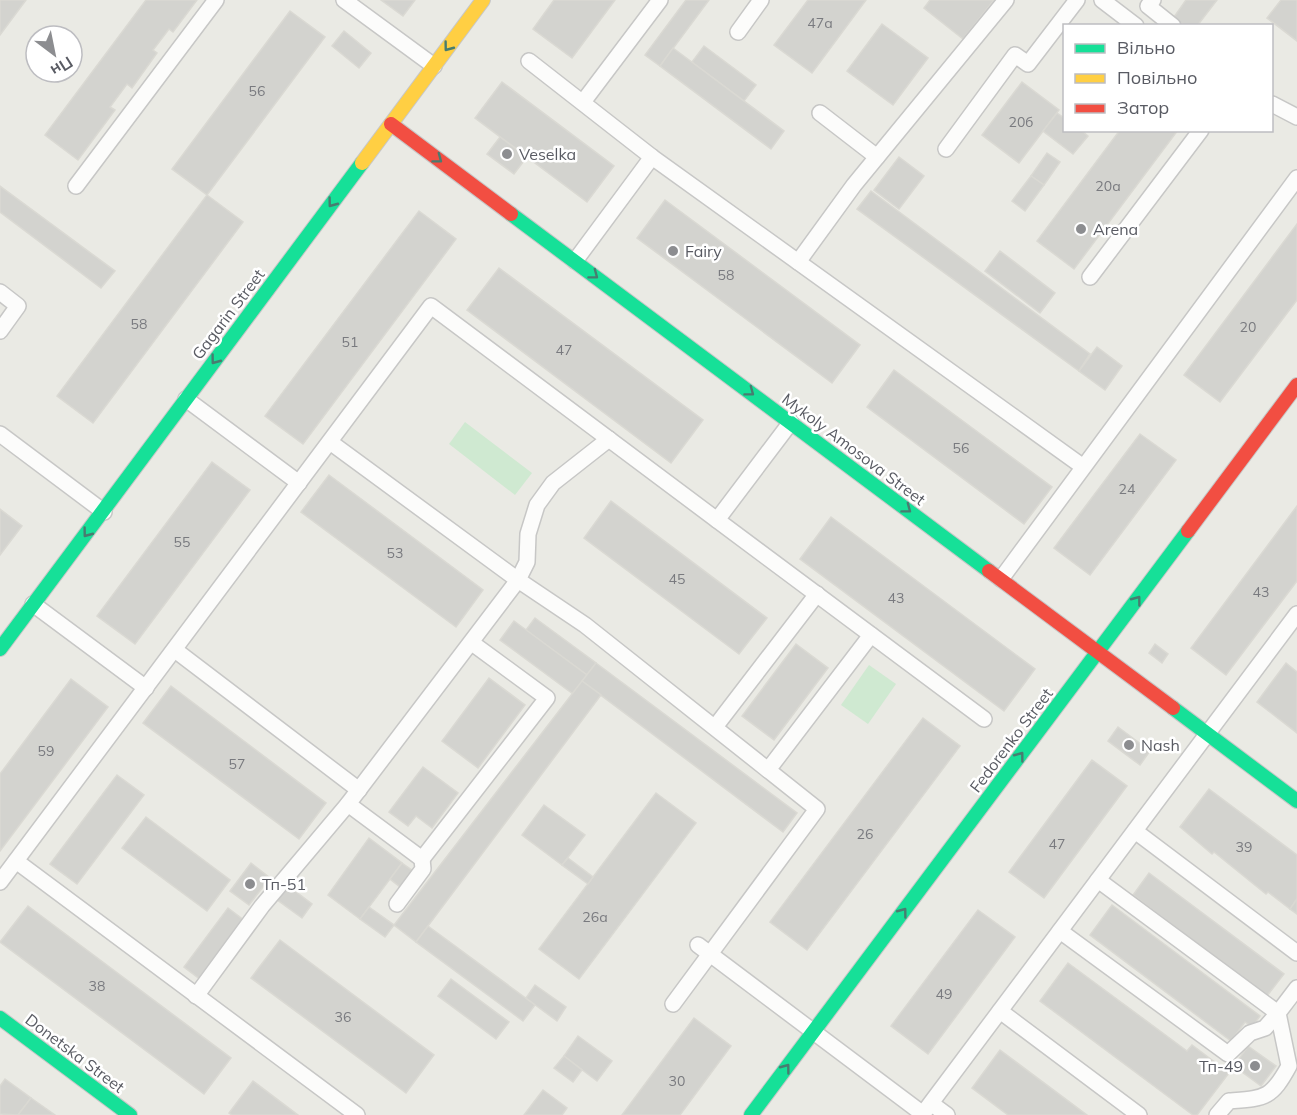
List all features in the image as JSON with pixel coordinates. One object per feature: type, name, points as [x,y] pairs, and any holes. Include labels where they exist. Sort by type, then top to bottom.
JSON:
[{"type":"street","name":"Gagarin Street","points":[[0,649],[483,0]]},
{"type":"street","name":"Mykoly Amosova Street","points":[[391,124],[1297,801]]},
{"type":"street","name":"Fedorenko Street","points":[[751,1115],[1297,386]]},
{"type":"street","name":"Donetska Street","points":[[0,1018],[130,1115]]},
{"type":"lane","points":[[76,186],[216,0]]},
{"type":"lane","points":[[344,0],[434,66]]},
{"type":"lane","points":[[583,102],[660,0]]},
{"type":"lane","points":[[738,32],[761,0]]},
{"type":"lane","points":[[798,262],[877,157],[1006,0]]},
{"type":"lane","points":[[946,149],[1015,55],[1028,64],[1077,0]]},
{"type":"lane","points":[[1102,0],[1133,24]]},
{"type":"lane","points":[[1153,0],[1148,6],[1170,24]]},
{"type":"lane","points":[[529,61],[652,157],[1082,466]]},
{"type":"lane","points":[[1273,105],[1297,117]]},
{"type":"lane","points":[[820,113],[877,157]]},
{"type":"lane","points":[[1090,277],[1199,132]]},
{"type":"lane","points":[[575,261],[652,157]]},
{"type":"lane","points":[[1000,579],[1297,178]]},
{"type":"lane","points":[[0,292],[18,306],[0,331]]},
{"type":"lane","points":[[0,882],[431,306],[984,719]]},
{"type":"lane","points":[[186,399],[299,483]]},
{"type":"lane","points":[[717,520],[791,422]]},
{"type":"lane","points":[[0,434],[104,512]]},
{"type":"lane","points":[[196,996],[269,897],[359,790],[518,580],[527,562],[528,534],[537,506],[553,483],[609,439]]},
{"type":"lane","points":[[330,442],[518,580],[585,626],[817,809],[704,949],[673,1004]]},
{"type":"lane","points":[[715,727],[817,594]]},
{"type":"lane","points":[[33,604],[146,688]]},
{"type":"lane","points":[[926,1111],[1296,617]]},
{"type":"lane","points":[[768,770],[871,635]]},
{"type":"lane","points":[[397,904],[423,869],[422,859],[547,698],[472,643]]},
{"type":"lane","points":[[174,650],[359,790]]},
{"type":"lane","points":[[348,804],[422,859]]},
{"type":"lane","points":[[1135,831],[1297,953]]},
{"type":"lane","points":[[16,861],[357,1115]]},
{"type":"lane","points":[[1098,880],[1278,1013],[1288,1049],[1289,1066],[1279,1084],[1264,1098],[1229,1101],[1218,1115]]},
{"type":"lane","points":[[1060,931],[1228,1054],[1250,1033],[1265,1028],[1297,988]]},
{"type":"lane","points":[[704,949],[813,1032],[926,1111],[947,1115]]},
{"type":"lane","points":[[1000,1011],[1139,1115]]},
{"type":"green space","points":[[465,422],[532,473],[515,495],[449,444]]},
{"type":"green space","points":[[869,665],[896,684],[868,724],[841,705]]},
{"type":"building","points":[[0,0],[26,0],[0,35]]},
{"type":"building","points":[[146,0],[197,0],[173,32],[169,29],[153,50],[157,53],[132,88],[127,84],[110,107],[115,110],[78,160],[45,135]]},
{"type":"building","points":[[381,0],[415,0],[403,16]]},
{"type":"building","points":[[554,0],[615,0],[572,58],[533,29]]},
{"type":"building","points":[[686,0],[709,0],[660,66],[645,55]]},
{"type":"building","points":[[808,0],[866,0],[812,73],[774,45]]},
{"type":"building","points":[[930,0],[994,0],[963,39],[924,8]]},
{"type":"building","points":[[1186,0],[1217,0],[1199,24],[1183,24],[1174,17]]},
{"type":"building","points":[[1281,0],[1297,0],[1297,41],[1267,18]]},
{"type":"building","points":[[290,11],[325,37],[207,195],[172,169]]},
{"type":"building","points":[[882,24],[928,58],[893,105],[847,71]]},
{"type":"building","points":[[344,31],[371,53],[359,68],[332,46]]},
{"type":"building","points":[[704,46],[756,85],[744,101],[692,62]]},
{"type":"building","points":[[673,48],[784,131],[771,149],[660,66]]},
{"type":"building","points":[[502,82],[614,166],[587,202],[475,118]]},
{"type":"building","points":[[1022,82],[1059,110],[1019,163],[982,135]]},
{"type":"building","points":[[1057,113],[1063,117],[1063,132],[1083,132],[1088,136],[1073,154],[1043,131]]},
{"type":"building","points":[[1119,132],[1177,132],[1074,269],[1037,241]]},
{"type":"building","points":[[500,137],[527,157],[514,174],[487,154]]},
{"type":"building","points":[[1047,153],[1060,162],[1044,185],[1031,176]]},
{"type":"building","points":[[899,157],[924,176],[899,209],[874,190]]},
{"type":"building","points":[[1031,176],[1044,185],[1025,211],[1012,201]]},
{"type":"building","points":[[0,186],[115,271],[101,288],[0,212]]},
{"type":"building","points":[[871,191],[1090,354],[1079,371],[857,209]]},
{"type":"building","points":[[207,195],[243,222],[93,423],[57,396]]},
{"type":"building","points":[[665,200],[860,345],[832,383],[637,238]]},
{"type":"building","points":[[419,211],[456,239],[303,444],[265,416]]},
{"type":"building","points":[[1297,224],[1297,300],[1220,402],[1184,375]]},
{"type":"building","points":[[1000,251],[1055,293],[1040,313],[985,271]]},
{"type":"building","points":[[499,268],[703,420],[671,463],[467,310]]},
{"type":"building","points":[[1097,347],[1122,366],[1105,390],[1079,371]]},
{"type":"building","points":[[894,370],[1052,487],[1024,524],[867,407]]},
{"type":"building","points":[[1140,434],[1176,460],[1090,575],[1054,548]]},
{"type":"building","points":[[212,462],[250,490],[135,644],[97,616]]},
{"type":"building","points":[[329,475],[483,590],[456,627],[301,512]]},
{"type":"building","points":[[611,501],[767,618],[739,654],[584,538]]},
{"type":"building","points":[[1297,506],[1297,581],[1226,675],[1191,648]]},
{"type":"building","points":[[0,509],[22,526],[0,555]]},
{"type":"building","points":[[831,517],[1035,669],[1004,711],[800,559]]},
{"type":"building","points":[[535,618],[596,663],[587,675],[526,630]]},
{"type":"building","points":[[514,621],[587,675],[573,694],[500,640]]},
{"type":"building","points":[[796,644],[828,668],[774,740],[742,716]]},
{"type":"building","points":[[1155,644],[1168,654],[1162,663],[1149,653]]},
{"type":"building","points":[[596,663],[797,813],[783,832],[582,681]]},
{"type":"building","points":[[1286,663],[1297,672],[1297,733],[1257,702]]},
{"type":"building","points":[[489,678],[525,705],[478,768],[442,741]]},
{"type":"building","points":[[71,679],[108,707],[0,851],[0,774]]},
{"type":"building","points":[[582,681],[601,695],[416,942],[394,925]]},
{"type":"building","points":[[171,686],[326,803],[299,839],[143,723]]},
{"type":"building","points":[[923,718],[960,746],[807,950],[770,922]]},
{"type":"building","points":[[1118,727],[1150,751],[1140,765],[1108,741]]},
{"type":"building","points":[[1092,760],[1127,786],[1044,898],[1009,872]]},
{"type":"building","points":[[423,767],[458,793],[432,828],[416,816],[408,826],[389,812]]},
{"type":"building","points":[[117,775],[144,795],[77,884],[50,864]]},
{"type":"building","points":[[1209,789],[1297,855],[1297,899],[1290,909],[1268,892],[1266,894],[1214,852],[1212,854],[1180,827]]},
{"type":"building","points":[[656,793],[696,823],[579,979],[539,949]]},
{"type":"building","points":[[544,805],[585,835],[562,865],[522,835]]},
{"type":"building","points":[[146,817],[230,880],[207,911],[122,848]]},
{"type":"building","points":[[369,838],[402,863],[360,919],[328,895]]},
{"type":"building","points":[[568,858],[593,877],[588,884],[562,865]]},
{"type":"building","name":"Тп-51","points":[[251,863],[270,878],[249,905],[230,891]]},
{"type":"building","points":[[402,863],[413,871],[400,887],[390,879]]},
{"type":"building","points":[[1149,873],[1284,974],[1267,996],[1133,895]]},
{"type":"building","points":[[287,885],[312,904],[302,918],[276,899]]},
{"type":"building","points":[[1297,899],[1297,914],[1290,909]]},
{"type":"building","points":[[1112,905],[1260,1016],[1252,1027],[1245,1022],[1231,1041],[1090,935]]},
{"type":"building","points":[[28,906],[231,1058],[204,1094],[0,942]]},
{"type":"building","points":[[369,907],[394,925],[385,937],[360,919]]},
{"type":"building","points":[[228,908],[245,921],[201,980],[184,967]]},
{"type":"building","points":[[978,910],[1015,937],[928,1054],[891,1026]]},
{"type":"building","points":[[428,926],[535,1005],[523,1021],[416,942]]},
{"type":"building","points":[[280,940],[434,1055],[406,1093],[251,978]]},
{"type":"building","points":[[1068,963],[1187,1051],[1192,1045],[1229,1073],[1197,1115],[1193,1115],[1040,1001]]},
{"type":"building","points":[[451,979],[509,1022],[496,1039],[438,996]]},
{"type":"building","points":[[535,985],[566,1007],[557,1021],[526,998]]},
{"type":"building","points":[[694,1018],[731,1046],[680,1115],[622,1115]]},
{"type":"building","points":[[578,1036],[612,1061],[597,1081],[564,1056]]},
{"type":"building","name":"Тп-49","points":[[1248,1046],[1276,1066],[1261,1086],[1234,1066]]},
{"type":"building","points":[[1000,1050],[1087,1115],[1008,1115],[972,1088]]},
{"type":"building","points":[[564,1056],[582,1070],[573,1082],[554,1068]]},
{"type":"building","points":[[5,1079],[31,1098],[18,1115],[0,1114],[0,1086]]},
{"type":"building","points":[[253,1081],[298,1115],[232,1115],[229,1113]]},
{"type":"building","points":[[543,1090],[567,1108],[562,1115],[524,1115]]},
{"type":"building","points":[[31,1098],[55,1115],[18,1115]]},
{"type":"traffic: fast","points":[[0,649],[362,163]]},
{"type":"traffic: fast","points":[[511,214],[989,571]]},
{"type":"traffic: fast","points":[[751,1115],[1188,531]]},
{"type":"traffic: fast","points":[[1173,708],[1297,801]]},
{"type":"traffic: fast","points":[[0,1018],[130,1115]]},
{"type":"traffic: slow","points":[[362,163],[483,0]]},
{"type":"traffic: jam","points":[[391,124],[511,214]]},
{"type":"traffic: jam","points":[[1188,531],[1297,385]]},
{"type":"traffic: jam","points":[[989,571],[1173,708]]},
{"type":"place","name":"Veselka","points":[[507,154]]},
{"type":"place","name":"Arena","points":[[1081,229]]},
{"type":"place","name":"Fairy","points":[[673,251]]},
{"type":"place","name":"Nash","points":[[1129,745]]},
{"type":"place","name":"Тп-51","points":[[250,884]]},
{"type":"place","name":"Тп-49","points":[[1255,1066]]}]
